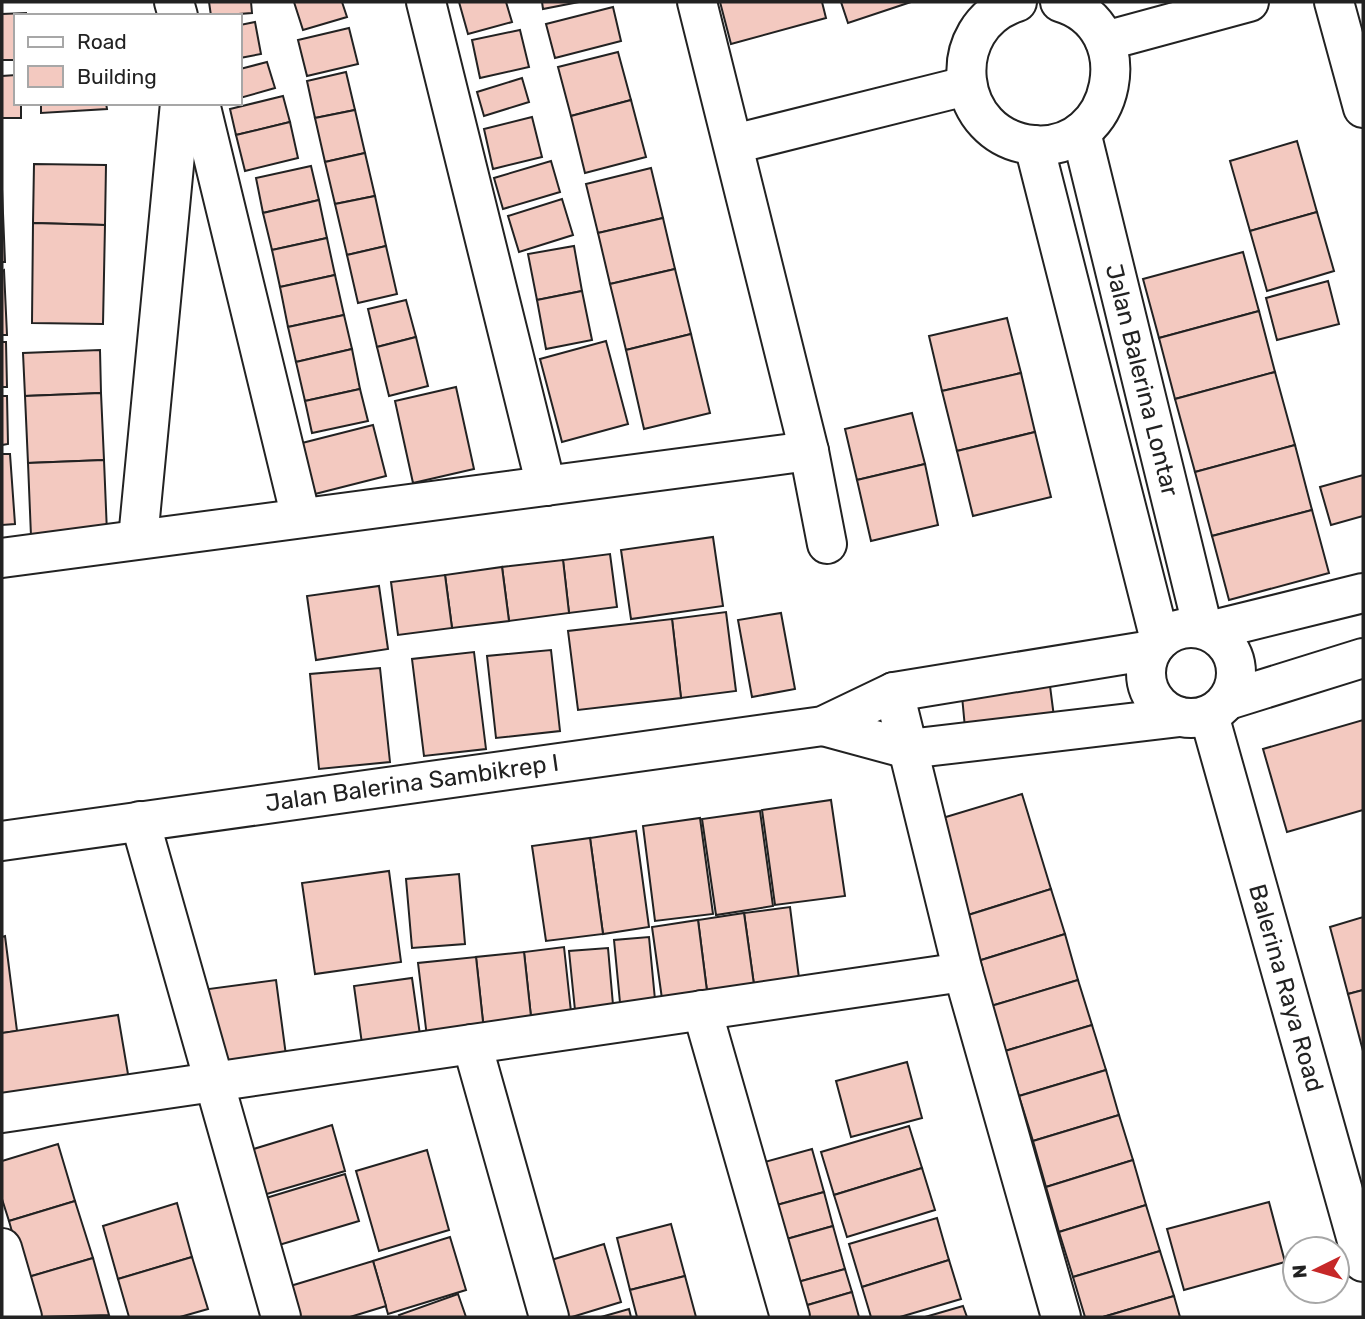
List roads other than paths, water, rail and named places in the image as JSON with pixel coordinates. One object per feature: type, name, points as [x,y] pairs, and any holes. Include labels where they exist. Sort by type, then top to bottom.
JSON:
[{"type":"street","points":[[426,2],[546,486]]},
{"type":"street","points":[[698,2],[809,451],[827,544]]},
{"type":"street","points":[[1009,3],[981,25],[967,54],[966,86],[975,109],[990,128],[1011,140],[1034,145],[1058,142],[1081,132],[1098,114],[1109,90],[1112,66],[1105,41],[1095,25],[1081,12],[1060,2]]},
{"type":"street","points":[[1105,41],[1249,2]]},
{"type":"street","points":[[1334,2],[1363,108]]},
{"type":"street","points":[[734,144],[966,86]]},
{"type":"street","points":[[138,539],[180,105]]},
{"type":"street","points":[[200,105],[301,518]]},
{"type":"street","name":"Jalan Balerina Lontar","points":[[1081,132],[1206,630]]},
{"type":"street","name":"Jalan Balerina Lontar","points":[[1034,145],[1156,645]]},
{"type":"street","points":[[2,558],[809,451]]},
{"type":"street","points":[[1206,630],[1223,640],[1232,653],[1236,669],[1235,685],[1206,711],[1166,710],[1154,698],[1147,682],[1147,666],[1156,645],[1169,633],[1180,629],[1206,630],[1363,593]]},
{"type":"street","name":"Jalan Balerina Sambikrep I","points":[[2,841],[822,726],[894,692],[1156,645]]},
{"type":"street","name":"Jalan Balerina Sambikrep I","points":[[822,726],[908,749],[1206,711],[1363,658]]},
{"type":"street","points":[[894,692],[962,972],[1061,1317]]},
{"type":"street","name":"Balerina Raya Road","points":[[1206,711],[1363,1262]]},
{"type":"street","points":[[140,821],[281,1317]]},
{"type":"street","points":[[2,1113],[962,972]]},
{"type":"street","points":[[702,1010],[790,1317]]},
{"type":"street","points":[[472,1044],[549,1317]]},
{"type":"street","points":[[2,1248],[22,1317]]}]
